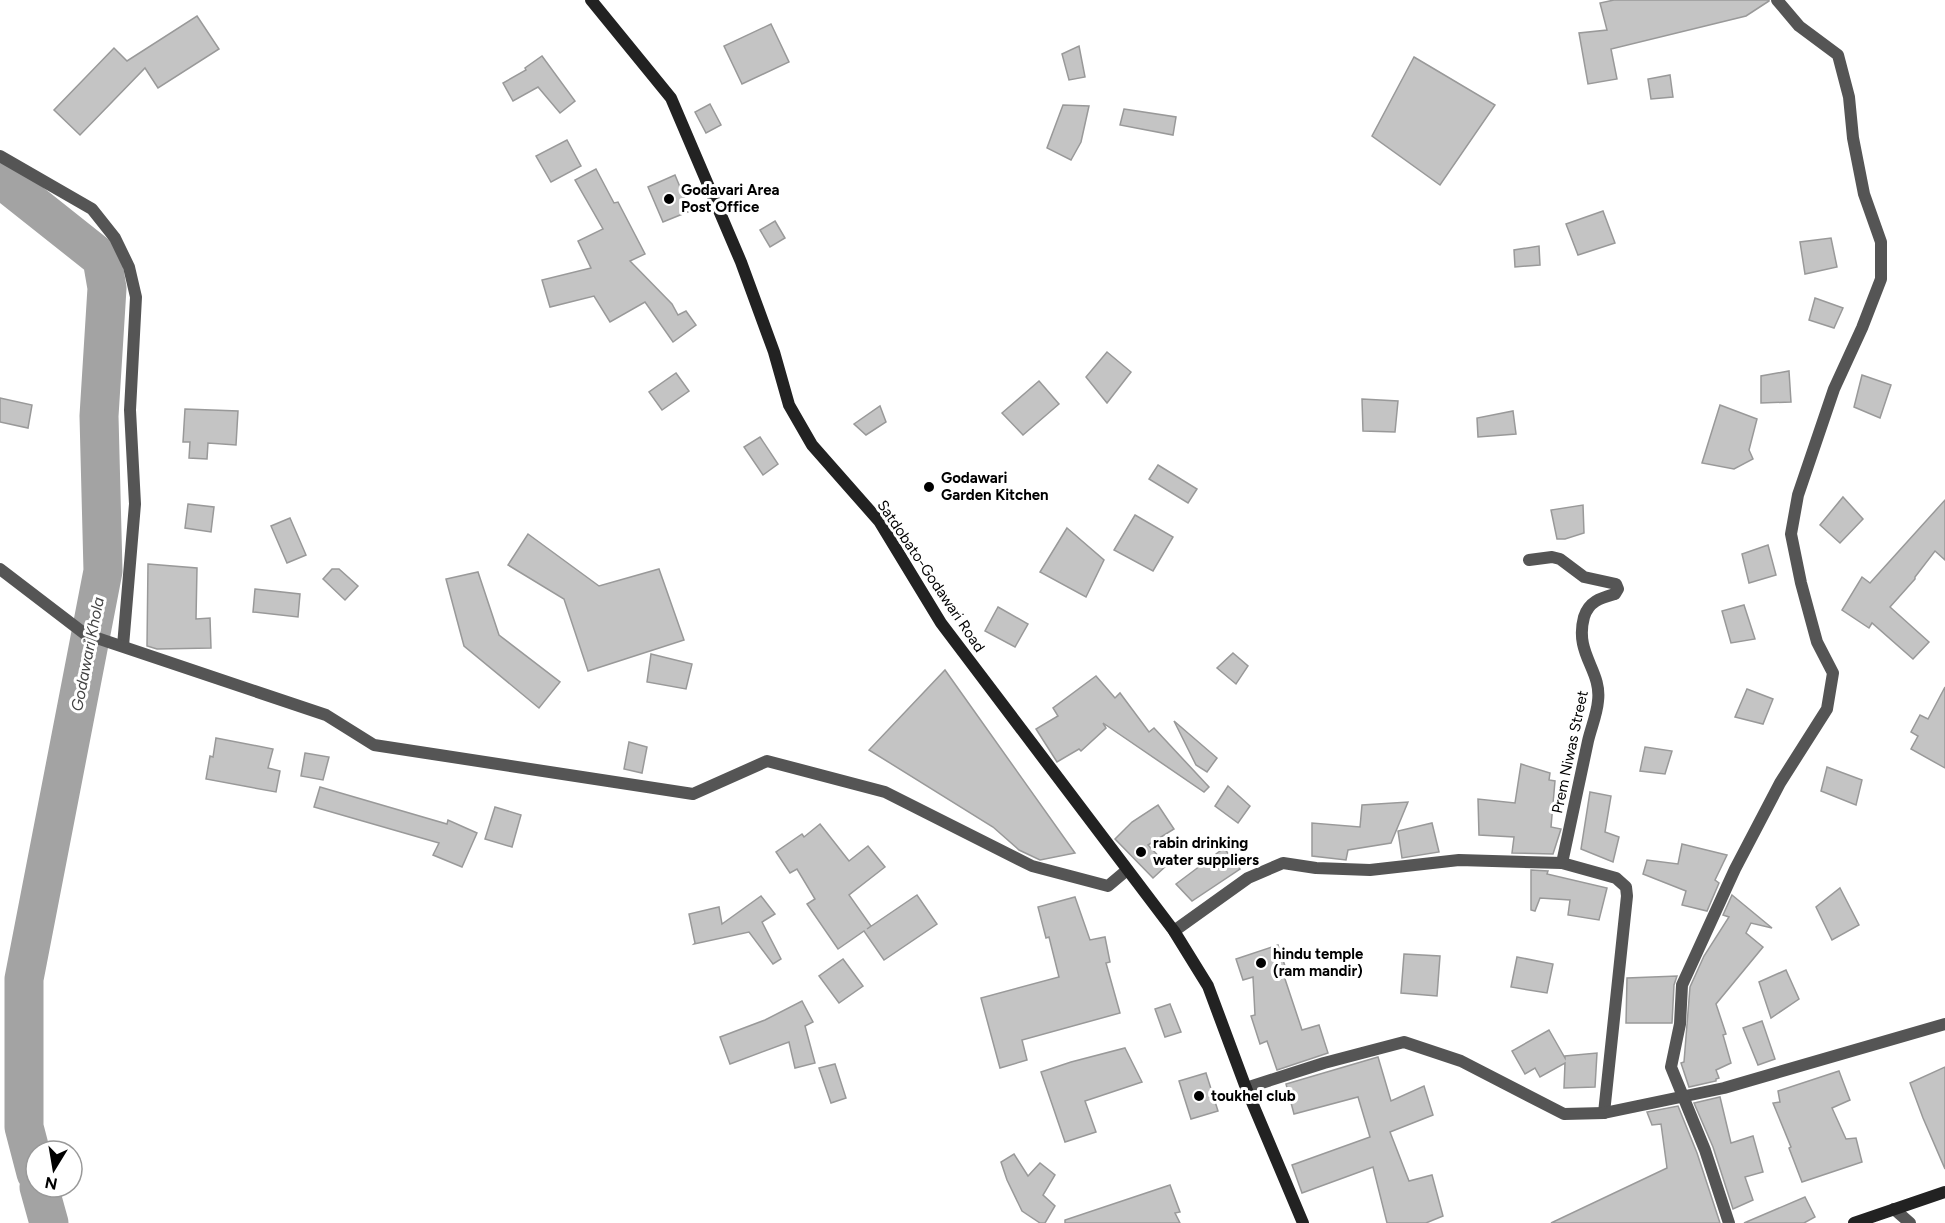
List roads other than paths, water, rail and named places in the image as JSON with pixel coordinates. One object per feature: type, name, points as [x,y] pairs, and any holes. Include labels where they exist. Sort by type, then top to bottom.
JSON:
[{"type":"street","name":"Satdobato-Godawari Road","points":[[591,0],[671,98],[741,262],[774,352],[789,405],[813,445],[879,521],[941,623],[1174,931],[1208,986],[1246,1088],[1303,1223]]},
{"type":"street","points":[[1730,1223],[1705,1150],[1671,1067],[1680,1024],[1682,985],[1735,869],[1780,783],[1827,709],[1833,673],[1817,642],[1791,534],[1798,495],[1834,389],[1881,279],[1881,242],[1864,194],[1853,138],[1850,97],[1838,55],[1799,26],[1777,0]]},
{"type":"street","points":[[0,156],[92,209],[115,237],[129,267],[136,297],[130,410],[135,504],[123,646]]},
{"type":"street","name":"Prem Niwas Street","points":[[1529,560],[1552,557],[1560,559],[1584,577],[1616,584],[1618,589],[1615,594],[1594,601],[1585,614],[1582,627],[1581,639],[1599,687],[1598,703],[1562,863]]},
{"type":"street","points":[[0,569],[85,634],[326,715],[374,745],[693,794],[766,761],[885,792],[1032,866],[1108,886],[1127,870]]},
{"type":"street","points":[[1174,931],[1248,878],[1283,863],[1316,868],[1370,870],[1459,860],[1562,863],[1616,878],[1626,887],[1604,1113]]},
{"type":"street","points":[[1246,1088],[1324,1063],[1404,1042],[1461,1060],[1564,1114],[1604,1113],[1724,1088],[1945,1024]]},
{"type":"street","points":[[1854,1223],[1945,1192]]},
{"type":"street","points":[[1894,1209],[1910,1223]]},
{"type":"waterway","name":"Godawari Khola","points":[[0,178],[102,259],[107,288],[99,416],[103,571],[24,979],[24,1127],[27,1139]]},
{"type":"waterway","name":"Godawari Khola","points":[[42,1199],[49,1223]]},
{"type":"place","name":"Godavari Area Post Office","points":[[669,199]]},
{"type":"place","name":"Godawari Garden Kitchen","points":[[929,487]]},
{"type":"place","name":"rabin drinking water suppliers","points":[[1141,852]]},
{"type":"place","name":"hindu temple (ram mandir)","points":[[1261,963]]},
{"type":"place","name":"toukhel club","points":[[1199,1096]]}]
